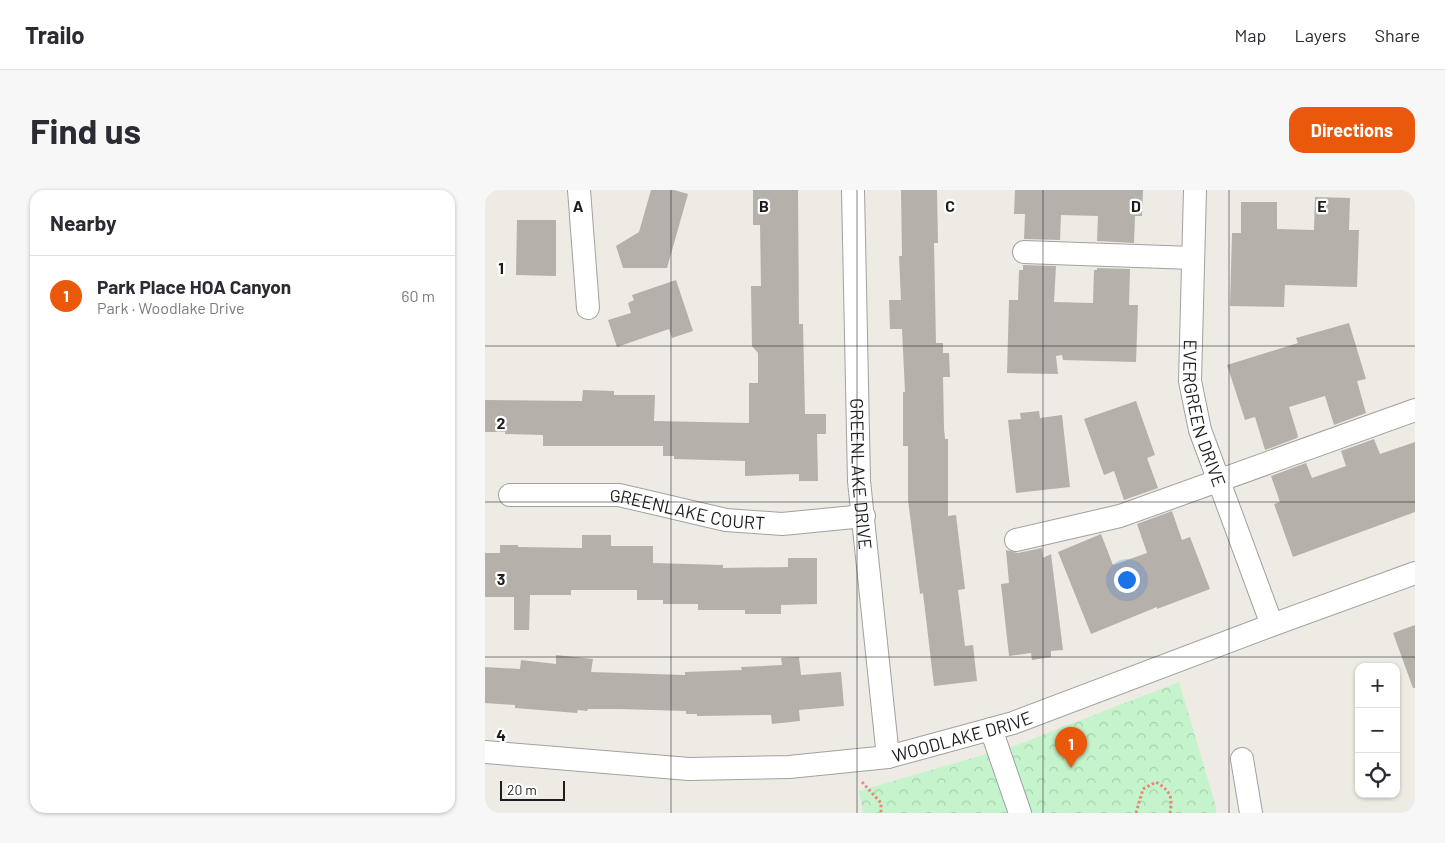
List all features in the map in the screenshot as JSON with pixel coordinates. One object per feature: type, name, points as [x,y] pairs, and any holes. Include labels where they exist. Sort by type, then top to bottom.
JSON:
[{"type":"street","points":[[579,190],[588,308]]},
{"type":"street","name":"GREENLAKE DRIVE","points":[[853,190],[859,481],[887,756]]},
{"type":"street","name":"EVERGREEN DRIVE","points":[[1195,190],[1191,381],[1200,430],[1272,625]]},
{"type":"street","points":[[1024,252],[1193,258]]},
{"type":"street","points":[[1016,540],[1121,516],[1415,410]]},
{"type":"street","name":"GREENLAKE COURT","points":[[510,495],[619,495],[727,520],[782,524],[864,516]]},
{"type":"street","name":"WOODLAKE DRIVE","points":[[485,752],[689,769],[789,767],[887,756],[1013,723],[1415,573]]},
{"type":"street","points":[[991,729],[1020,813]]},
{"type":"street","points":[[1242,759],[1251,813]]},
{"type":"path","points":[[856,776],[881,803],[881,813]]},
{"type":"path","points":[[1136,813],[1143,789],[1156,782],[1168,790],[1172,802],[1170,813]]},
{"type":"green space","points":[[1179,682],[1216,807],[1216,813],[863,813],[859,791],[1017,745]]},
{"type":"building","points":[[651,190],[674,190],[688,194],[667,268],[623,268],[616,246],[639,232]]},
{"type":"building","points":[[753,190],[798,190],[799,324],[803,324],[805,414],[826,414],[826,434],[817,434],[818,481],[799,481],[799,474],[745,476],[745,461],[674,459],[674,456],[663,456],[663,446],[543,446],[543,435],[485,432],[485,400],[582,401],[583,390],[614,391],[614,395],[655,395],[654,421],[749,423],[749,383],[758,383],[758,353],[752,346],[751,286],[761,286],[760,225],[753,225]]},
{"type":"building","points":[[901,190],[937,190],[938,243],[934,243],[936,343],[943,343],[943,353],[949,353],[950,377],[943,377],[944,429],[945,439],[948,439],[948,516],[956,515],[965,589],[958,590],[965,646],[973,645],[977,681],[934,686],[923,593],[920,594],[908,500],[908,446],[903,446],[903,392],[905,392],[902,329],[890,329],[889,300],[901,300],[899,256],[902,256]]},
{"type":"building","points":[[1015,190],[1143,190],[1142,216],[1135,216],[1134,243],[1097,241],[1098,216],[1061,215],[1060,240],[1024,239],[1025,214],[1014,214]]},
{"type":"building","points":[[1315,197],[1350,198],[1349,230],[1359,230],[1357,287],[1285,285],[1284,307],[1230,306],[1232,233],[1241,233],[1241,202],[1277,202],[1277,229],[1314,230]]},
{"type":"building","points":[[517,220],[556,220],[556,276],[516,275]]},
{"type":"building","points":[[1023,265],[1056,266],[1054,302],[1093,303],[1094,270],[1097,270],[1097,268],[1130,269],[1129,305],[1138,305],[1136,362],[1063,360],[1062,355],[1056,356],[1058,374],[1007,373],[1009,300],[1018,300],[1019,270],[1023,270]]},
{"type":"building","points":[[676,280],[693,331],[672,338],[669,329],[617,347],[608,320],[631,313],[628,303],[634,300],[632,295]]},
{"type":"building","points":[[1349,323],[1366,379],[1357,381],[1366,413],[1334,425],[1325,396],[1289,407],[1297,438],[1265,450],[1255,417],[1245,420],[1227,365],[1298,343],[1296,338]]},
{"type":"building","points":[[1136,401],[1155,455],[1147,458],[1158,488],[1124,500],[1114,471],[1104,475],[1084,419]]},
{"type":"building","points":[[1039,411],[1040,418],[1062,415],[1070,487],[1016,493],[1008,420],[1021,419],[1020,413]]},
{"type":"building","points":[[1374,439],[1380,454],[1415,442],[1415,512],[1293,557],[1274,504],[1280,502],[1271,476],[1306,463],[1312,478],[1346,466],[1341,451]]},
{"type":"building","points":[[1172,511],[1182,540],[1190,537],[1210,589],[1157,609],[1157,607],[1091,634],[1058,552],[1101,534],[1113,565],[1147,553],[1137,524]]},
{"type":"building","points":[[582,535],[611,535],[611,546],[653,546],[653,563],[723,565],[723,568],[788,567],[788,558],[817,558],[817,604],[781,605],[781,614],[745,614],[745,610],[698,610],[698,604],[663,604],[663,600],[637,600],[637,590],[571,590],[571,595],[530,595],[529,630],[514,630],[514,597],[485,597],[485,553],[500,553],[500,545],[582,548]]},
{"type":"building","points":[[1042,548],[1043,558],[1051,554],[1063,650],[1051,651],[1051,657],[1032,660],[1031,653],[1009,656],[1001,584],[1009,583],[1006,550],[1018,553]]},
{"type":"building","points":[[1415,625],[1415,688],[1413,688],[1393,633]]},
{"type":"building","points":[[556,655],[593,659],[591,672],[685,675],[685,672],[742,670],[741,667],[782,665],[781,658],[799,657],[801,675],[841,672],[844,706],[799,710],[800,721],[772,724],[771,715],[697,716],[697,714],[686,714],[686,711],[619,709],[588,709],[587,711],[578,710],[577,713],[515,708],[515,705],[485,703],[485,667],[520,669],[521,660],[556,664]]},
{"type":"place","name":"Park Place HOA Canyon","points":[[1071,768]]}]
